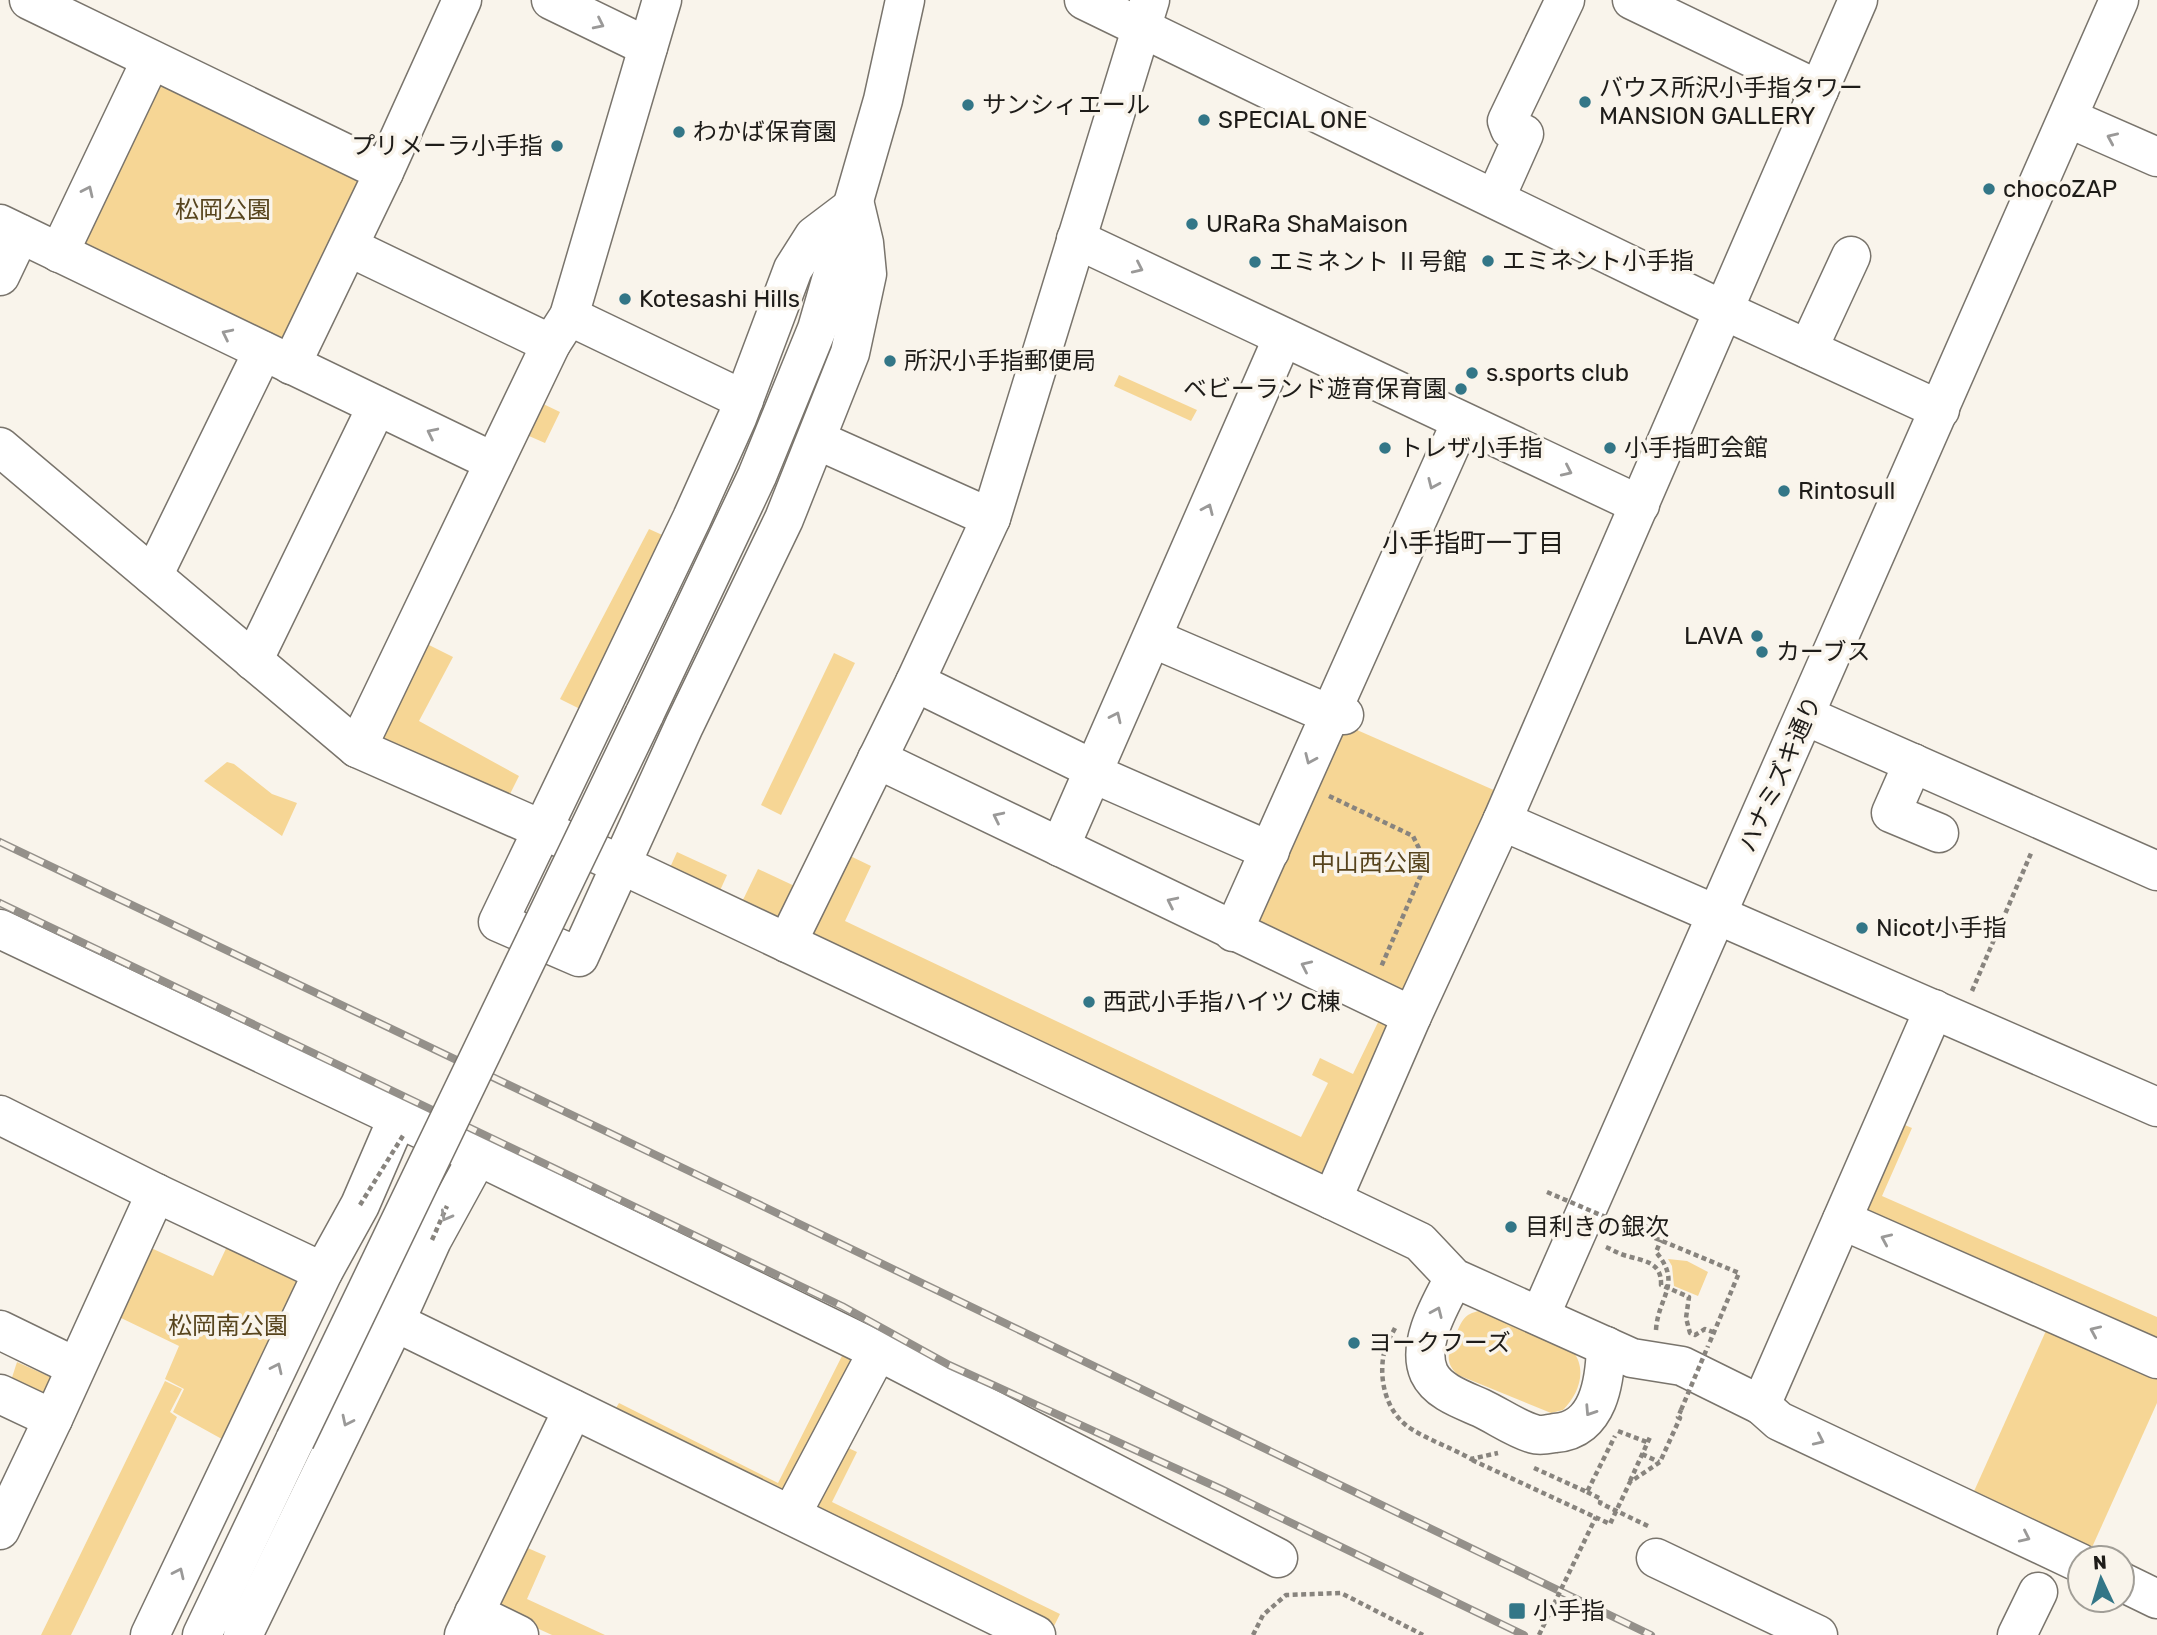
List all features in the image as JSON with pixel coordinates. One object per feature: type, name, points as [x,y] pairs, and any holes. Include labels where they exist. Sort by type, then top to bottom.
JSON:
[{"type":"street","points":[[29,0],[384,172]]},
{"type":"street","points":[[153,576],[277,358],[349,247],[462,0]]},
{"type":"street","points":[[551,0],[648,47]]},
{"type":"street","points":[[357,748],[560,330],[662,0]]},
{"type":"street","points":[[202,1635],[757,476],[817,329],[855,205],[883,100],[905,0]]},
{"type":"street","points":[[1084,0],[1146,14],[1484,194],[1723,310],[1940,410]]},
{"type":"street","points":[[1632,0],[1819,90]]},
{"type":"street","points":[[1332,1200],[1412,1016],[1502,821],[1858,0]]},
{"type":"street","name":"ハナミズキ通り","points":[[1540,1316],[2119,0]]},
{"type":"street","points":[[1484,194],[1575,2]]},
{"type":"street","points":[[788,943],[915,682],[990,518],[1146,14]]},
{"type":"street","points":[[59,253],[151,60]]},
{"type":"street","points":[[2068,118],[2157,157]]},
{"type":"street","points":[[855,205],[864,243],[866,274],[849,353],[817,440],[755,582],[620,864],[579,957],[498,922],[692,519],[744,400],[793,269],[814,236],[855,205]]},
{"type":"street","points":[[0,276],[10,229],[494,462]]},
{"type":"street","points":[[1076,239],[1640,505]]},
{"type":"street","points":[[349,247],[744,400]]},
{"type":"street","points":[[1808,349],[1851,256]]},
{"type":"street","points":[[1060,847],[1283,337]]},
{"type":"street","points":[[253,661],[377,406]]},
{"type":"street","points":[[1233,932],[1299,783],[1337,715],[1461,422]]},
{"type":"street","points":[[817,440],[990,518]]},
{"type":"street","points":[[0,447],[357,748],[620,864],[1420,1242],[1454,1278],[1632,1358],[1682,1366],[1761,1405],[1779,1421],[2066,1556]]},
{"type":"street","points":[[1152,638],[1337,715]]},
{"type":"street","points":[[915,682],[1092,771],[1270,851]]},
{"type":"street","points":[[1805,716],[2157,871]]},
{"type":"street","points":[[877,759],[1412,1016]]},
{"type":"street","points":[[1913,763],[1891,813],[1939,833]]},
{"type":"street","points":[[1502,821],[2157,1107]]},
{"type":"street","points":[[0,929],[478,1156],[878,1351],[1278,1558]]},
{"type":"street","points":[[1761,1405],[1842,1220],[1947,1015]]},
{"type":"street","points":[[0,1115],[323,1272]]},
{"type":"street","points":[[150,1635],[323,1272],[403,1122]]},
{"type":"street","points":[[243,1635],[432,1240],[478,1156]]},
{"type":"street","points":[[0,1530],[54,1419],[156,1193]]},
{"type":"street","points":[[1842,1220],[2157,1359]]},
{"type":"street","points":[[1454,1278],[1433,1318],[1425,1353],[1429,1373],[1442,1389],[1535,1435],[1565,1432],[1586,1420],[1601,1393],[1605,1376],[1606,1346]]},
{"type":"street","points":[[395,1322],[1036,1635]]},
{"type":"street","points":[[0,1330],[76,1367]]},
{"type":"street","points":[[791,1516],[878,1351]]},
{"type":"street","points":[[0,1394],[54,1419]]},
{"type":"street","points":[[519,1635],[469,1624],[572,1409]]},
{"type":"street","points":[[1656,1558],[1818,1635]]},
{"type":"street","points":[[2136,1589],[2157,1599]]},
{"type":"street","points":[[2017,1635],[2038,1592]]},
{"type":"path","points":[[1299,783],[1413,836],[1426,863],[1379,973]]},
{"type":"path","points":[[1947,1015],[2045,821]]},
{"type":"path","points":[[360,1205],[403,1122]]},
{"type":"path","points":[[1547,1192],[1740,1273],[1660,1462],[1630,1482]]},
{"type":"path","points":[[1642,1232],[1646,1224]]},
{"type":"path","points":[[1656,1320],[1669,1288],[1668,1270],[1656,1252],[1661,1240]]},
{"type":"path","points":[[1601,1245],[1650,1262],[1660,1273],[1661,1285],[1689,1297],[1686,1318],[1690,1333],[1695,1335],[1705,1329],[1713,1332]]},
{"type":"path","points":[[1618,1431],[1647,1444]]},
{"type":"path","points":[[1471,1459],[1611,1524],[1651,1435]]},
{"type":"path","points":[[1642,1454],[1660,1462]]},
{"type":"path","points":[[1587,1492],[1601,1499],[1600,1503],[1656,1529],[1645,1553],[1656,1558]]},
{"type":"path","points":[[1539,1635],[1596,1517]]},
{"type":"path","points":[[1253,1635],[1264,1615],[1286,1595],[1341,1593],[1423,1635]]},
{"type":"green space","name":"松岡公園","points":[[163,75],[365,181],[290,340],[279,344],[80,249]]},
{"type":"green space","points":[[1119,375],[1197,410],[1191,421],[1114,386]]},
{"type":"green space","points":[[537,401],[560,412],[545,443],[529,436],[469,560],[462,557]]},
{"type":"green space","points":[[649,529],[669,538],[586,712],[560,699]]},
{"type":"green space","points":[[421,641],[453,657],[419,721],[519,776],[510,794],[541,808],[531,811],[381,749],[376,734]]},
{"type":"green space","points":[[834,653],[855,663],[781,815],[761,805]]},
{"type":"green space","name":"中山西公園","points":[[1341,723],[1496,791],[1406,993],[1260,932],[1254,915]]},
{"type":"green space","points":[[227,762],[234,764],[272,794],[297,803],[282,836],[204,781]]},
{"type":"green space","points":[[677,852],[727,875],[718,895],[668,872]]},
{"type":"green space","points":[[844,853],[871,866],[845,921],[1301,1137],[1328,1083],[1312,1075],[1320,1058],[1353,1074],[1382,1014],[1392,1030],[1328,1177],[813,940],[808,927]]},
{"type":"green space","points":[[758,869],[801,889],[787,918],[774,922],[740,906]]},
{"type":"green space","points":[[1900,1123],[1912,1128],[1882,1196],[2157,1317],[2157,1343],[1870,1217],[1865,1202]]},
{"type":"green space","name":"松岡南公園","points":[[232,1236],[309,1275],[229,1443],[173,1412],[184,1389],[165,1379],[179,1346],[119,1317],[151,1248],[213,1276]]},
{"type":"green space","points":[[1668,1259],[1687,1261],[1708,1272],[1698,1296],[1674,1286],[1672,1266]]},
{"type":"green space","points":[[1484,1309],[1572,1350],[1580,1365],[1580,1381],[1569,1404],[1563,1410],[1551,1413],[1458,1375],[1453,1370],[1449,1356],[1460,1326],[1468,1315]]},
{"type":"green space","points":[[2049,1324],[2157,1373],[2157,1403],[2094,1544],[2068,1544],[1971,1498]]},
{"type":"green space","points":[[845,1350],[856,1356],[784,1499],[613,1413],[619,1403],[778,1483]]},
{"type":"green space","points":[[17,1362],[57,1380],[46,1406],[8,1390]]},
{"type":"green space","points":[[165,1381],[182,1389],[170,1412],[177,1417],[71,1635],[41,1635]]},
{"type":"green space","points":[[844,1446],[857,1452],[832,1502],[1060,1614],[1054,1626],[813,1508]]},
{"type":"green space","points":[[514,1542],[546,1556],[527,1599],[605,1635],[552,1635],[486,1605]]},
{"type":"railway","points":[[0,842],[1651,1635]]},
{"type":"railway","points":[[0,903],[842,1306],[949,1365],[1221,1489],[1524,1635]]},
{"type":"place","name":"バウス所沢小手指タワー MANSION GALLERY","points":[[1585,102]]},
{"type":"place","name":"サンシィエール","points":[[968,105]]},
{"type":"place","name":"SPECIAL ONE","points":[[1204,120]]},
{"type":"place","name":"わかば保育園","points":[[679,132]]},
{"type":"place","name":"プリメーラ小手指","points":[[557,146]]},
{"type":"place","name":"chocoZAP","points":[[1989,189]]},
{"type":"place","name":"URaRa ShaMaison","points":[[1192,224]]},
{"type":"place","name":"エミネント小手指","points":[[1488,261]]},
{"type":"place","name":"エミネント Ⅱ号館","points":[[1255,262]]},
{"type":"place","name":"Kotesashi Hills","points":[[625,299]]},
{"type":"place","name":"所沢小手指郵便局","points":[[890,361]]},
{"type":"place","name":"s.sports club","points":[[1472,373]]},
{"type":"place","name":"ベビーランド遊育保育園","points":[[1461,389]]},
{"type":"place","name":"トレザ小手指","points":[[1385,448]]},
{"type":"place","name":"小手指町会館","points":[[1610,448]]},
{"type":"place","name":"Rintosull","points":[[1784,491]]},
{"type":"place","name":"LAVA","points":[[1757,636]]},
{"type":"place","name":"カーブス","points":[[1762,652]]},
{"type":"place","name":"Nicot小手指","points":[[1862,928]]},
{"type":"place","name":"西武小手指ハイツ C棟","points":[[1089,1002]]},
{"type":"place","name":"目利きの銀次","points":[[1511,1227]]},
{"type":"place","name":"ヨークフーズ","points":[[1354,1343]]},
{"type":"place","name":"小手指","points":[[1517,1611]]},
{"type":"district","name":"小手指町一丁目","points":[[1473,543]]}]
